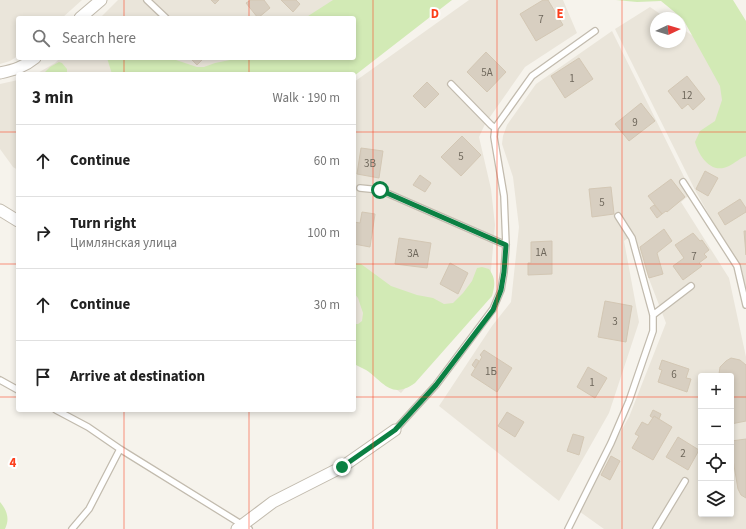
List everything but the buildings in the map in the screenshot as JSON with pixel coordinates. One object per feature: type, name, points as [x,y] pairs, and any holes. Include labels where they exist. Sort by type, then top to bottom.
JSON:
[{"type":"street","points":[[82,16],[101,0]]},
{"type":"street","points":[[0,72],[18,69],[26,66],[33,60]]},
{"type":"street","points":[[0,210],[16,220]]},
{"type":"street","points":[[243,528],[273,502],[342,467],[395,430]]},
{"type":"lane","points":[[148,0],[164,16]]},
{"type":"lane","points":[[395,430],[436,385],[493,310],[501,290],[506,245],[504,196],[494,137],[495,128],[532,76],[595,31]]},
{"type":"lane","points":[[452,84],[495,128]]},
{"type":"lane","points":[[683,182],[737,266],[746,305]]},
{"type":"lane","points":[[360,188],[386,192],[506,245]]},
{"type":"lane","points":[[568,529],[611,443],[629,401],[653,331],[654,316],[632,238],[618,216]]},
{"type":"lane","points":[[654,316],[691,286]]},
{"type":"lane","points":[[0,380],[16,389]]},
{"type":"lane","points":[[60,412],[88,427],[243,528]]},
{"type":"lane","points":[[72,529],[89,509],[120,449]]},
{"type":"lane","points":[[656,529],[685,481]]},
{"type":"shaded area","points":[[0,0],[82,0],[64,16],[16,16],[16,57],[0,64]]},
{"type":"shaded area","points":[[118,0],[336,0],[315,16],[102,16]]},
{"type":"shaded area","points":[[469,0],[563,0],[577,33],[525,67],[485,124],[479,137],[491,189],[495,225],[489,292],[401,393],[356,359],[356,81]]},
{"type":"shaded area","points":[[650,7],[657,12],[650,12],[650,48],[686,48],[686,31],[746,73],[746,299],[739,268],[695,190],[615,29]]},
{"type":"shaded area","points":[[612,31],[692,193],[681,202],[729,278],[746,357],[746,529],[604,529],[576,509],[629,417],[666,323],[632,235],[624,241],[639,322],[609,413],[559,501],[439,406],[492,326],[511,302],[519,227],[513,177],[502,144],[507,125],[536,84]]},
{"type":"shaded area","points":[[58,60],[254,60],[239,72],[39,72]]},
{"type":"shaded area","points":[[16,80],[16,169],[13,167],[0,149],[0,84]]},
{"type":"green space","points":[[333,0],[452,0],[356,74],[356,72],[111,72],[108,60],[176,60],[197,67],[204,67],[230,60],[356,60],[356,16],[308,16]]},
{"type":"green space","points":[[616,0],[733,0],[746,21],[746,156],[729,166],[717,168],[707,163],[699,153],[695,142],[700,131],[715,121],[722,100],[720,86],[686,24],[686,12],[674,12],[661,1],[637,2]]},
{"type":"green space","points":[[59,62],[62,63],[67,69],[67,72],[45,72]]},
{"type":"green space","points":[[356,263],[361,264],[391,286],[417,295],[433,298],[444,304],[453,303],[463,293],[472,281],[477,268],[482,267],[489,269],[494,279],[492,296],[415,383],[400,390],[394,390],[388,387],[366,370],[356,365],[356,324],[362,321],[363,313],[356,296]]},
{"type":"green space","points":[[0,502],[7,515],[7,525],[5,529],[0,529]]},
{"type":"route","points":[[342,467],[395,430],[436,385],[493,310],[501,290],[504,272],[506,245],[380,190]]}]
